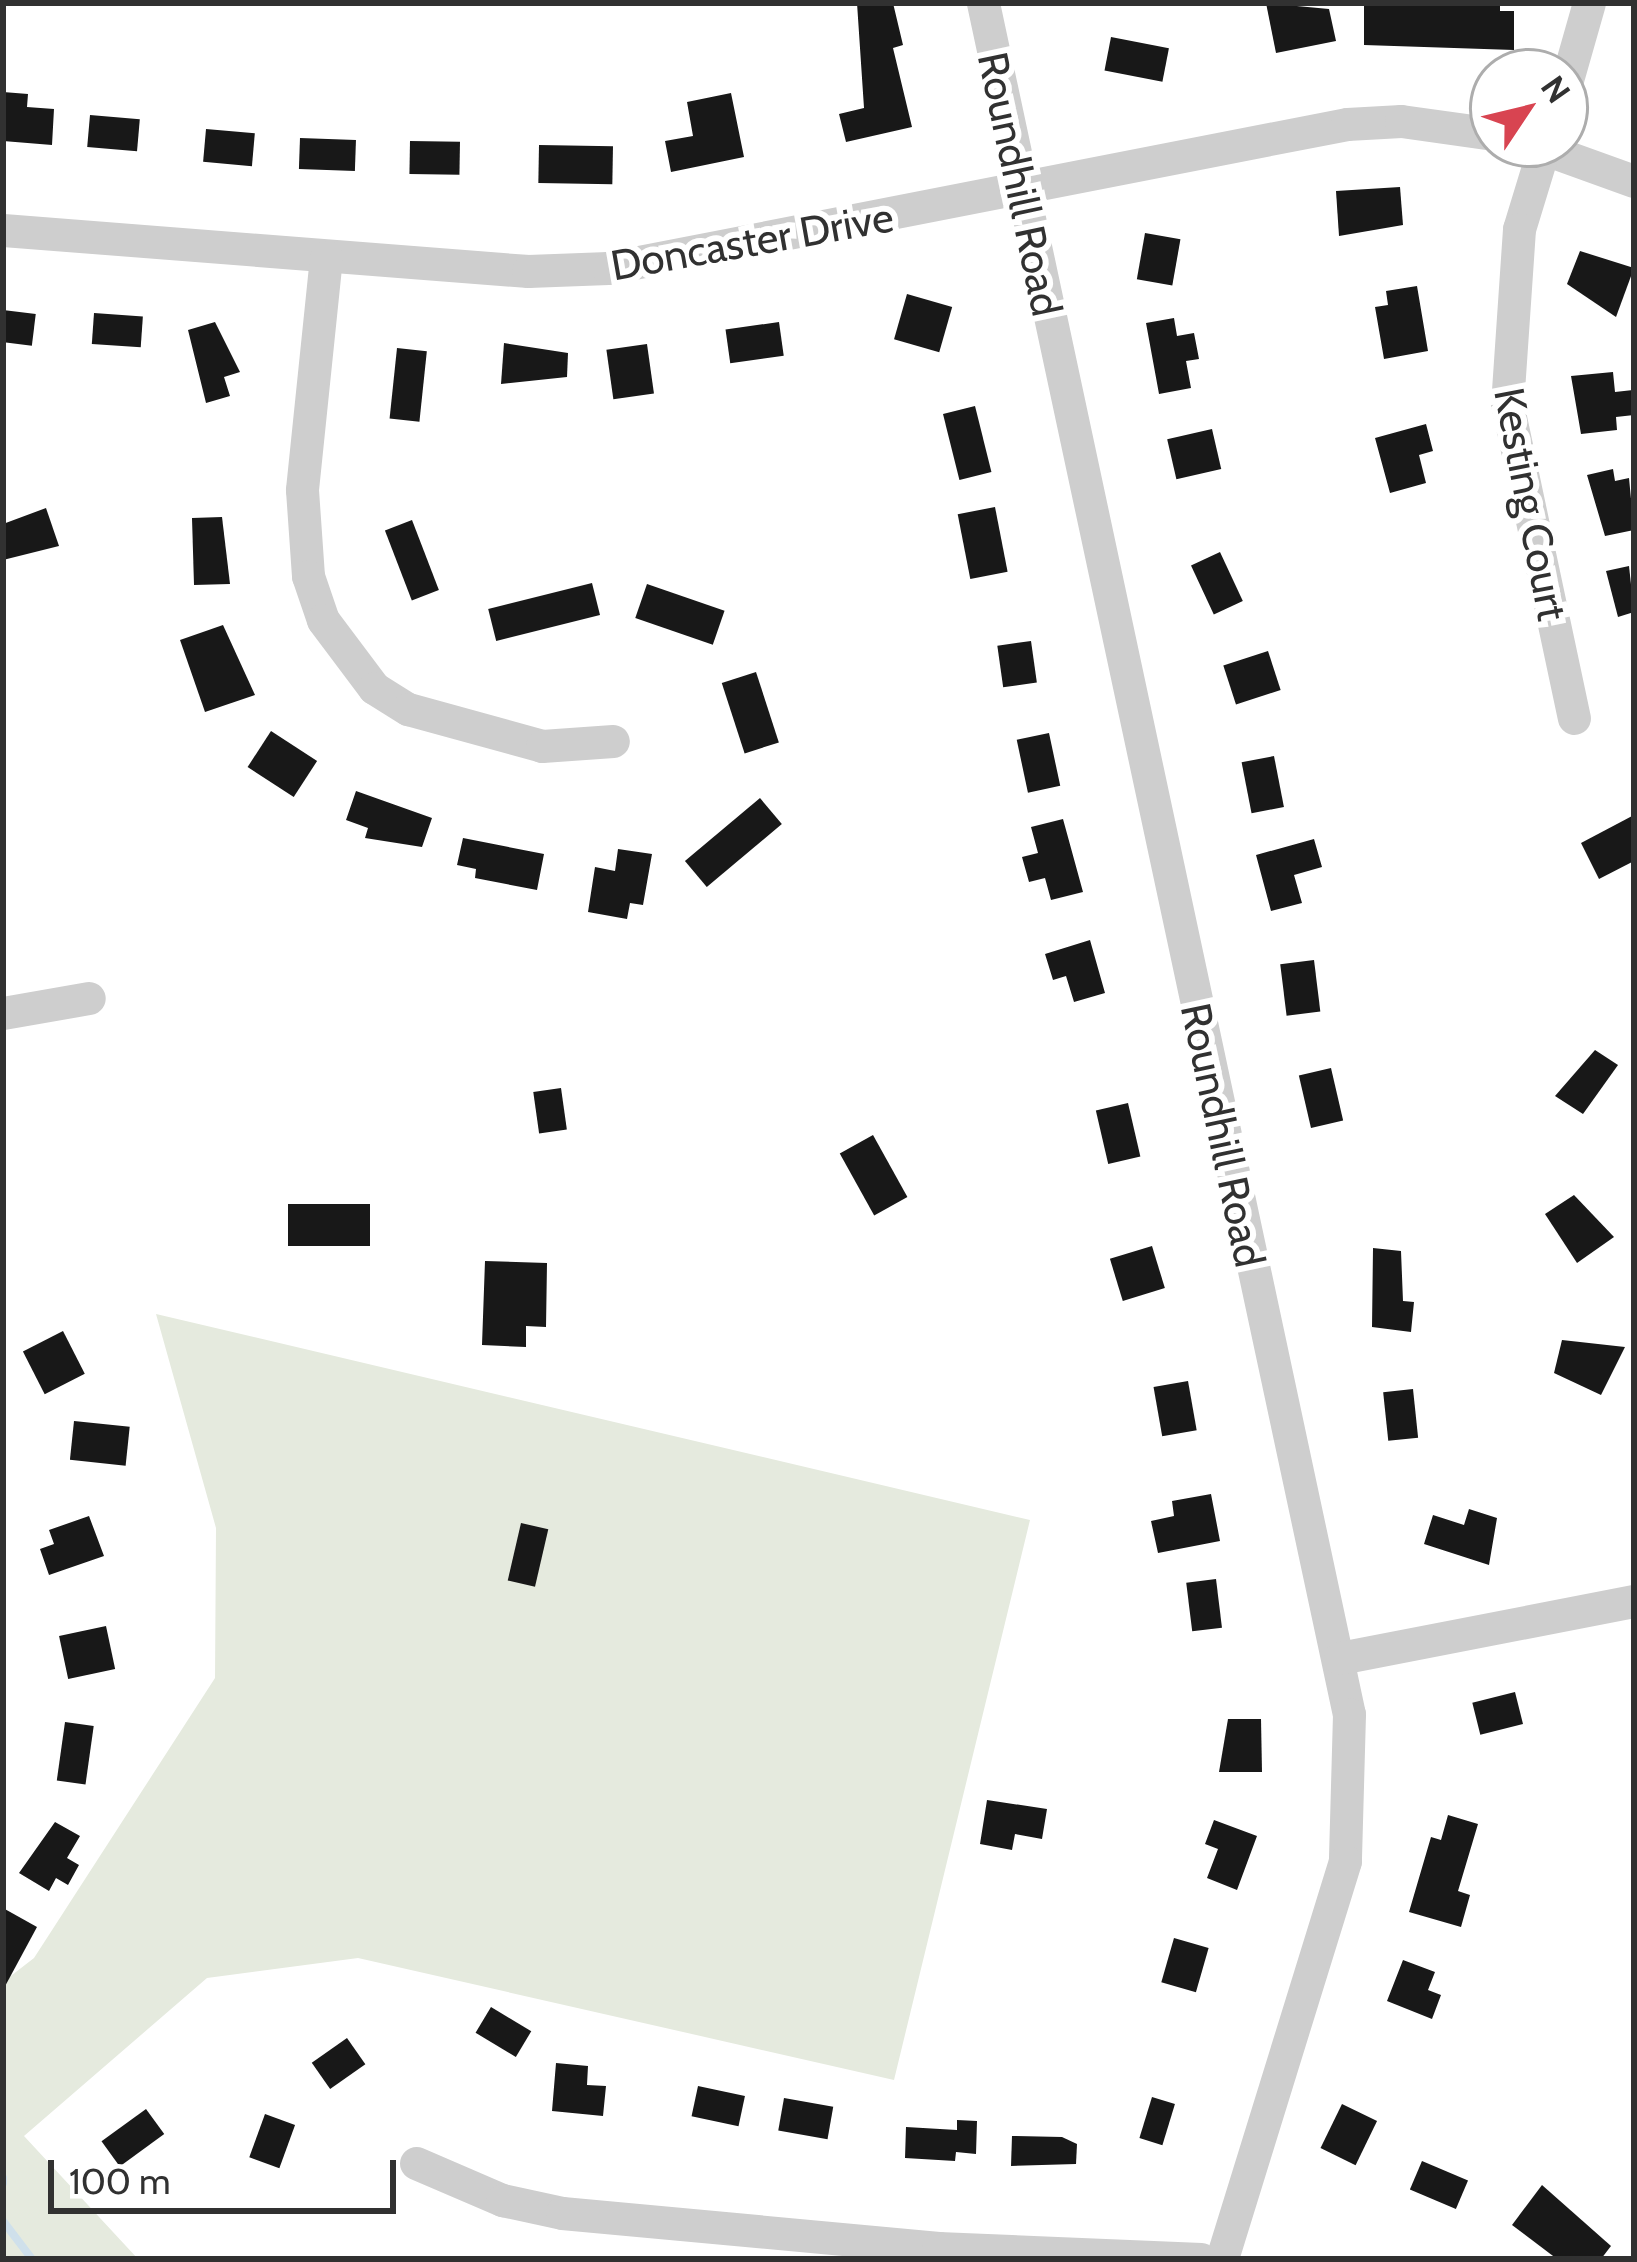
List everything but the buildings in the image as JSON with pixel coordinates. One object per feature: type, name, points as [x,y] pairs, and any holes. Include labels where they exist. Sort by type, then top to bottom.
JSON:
[{"type":"street","name":"Roundhill Road","points":[[982,3],[1340,1658],[1354,1759],[1345,1862],[1222,2259]]},
{"type":"street","points":[[1576,48],[1588,3]]},
{"type":"street","name":"Doncaster Drive","points":[[3,230],[326,257],[608,268],[1346,124],[1401,121],[1469,131]]},
{"type":"street","points":[[1589,164],[1634,182]]},
{"type":"street","name":"Kesting Court","points":[[1535,168],[1513,266],[1507,403],[1574,718]]},
{"type":"street","points":[[326,257],[302,512],[323,620],[374,688],[408,709],[542,746],[613,741]]},
{"type":"street","points":[[3,1012],[88,998]]},
{"type":"street","points":[[1340,1658],[1634,1601]]},
{"type":"street","points":[[416,2162],[502,2200],[562,2212],[938,2248],[1201,2259]]},
{"type":"shaded area","points":[[156,1314],[1030,1520],[894,2080],[358,1958],[207,1978],[24,2136],[138,2259],[3,2259],[3,1982],[34,1958],[215,1678],[216,1528]]},
{"type":"waterway","points":[[3,2178],[3,2183]]},
{"type":"waterway","points":[[3,2221],[32,2259]]}]
